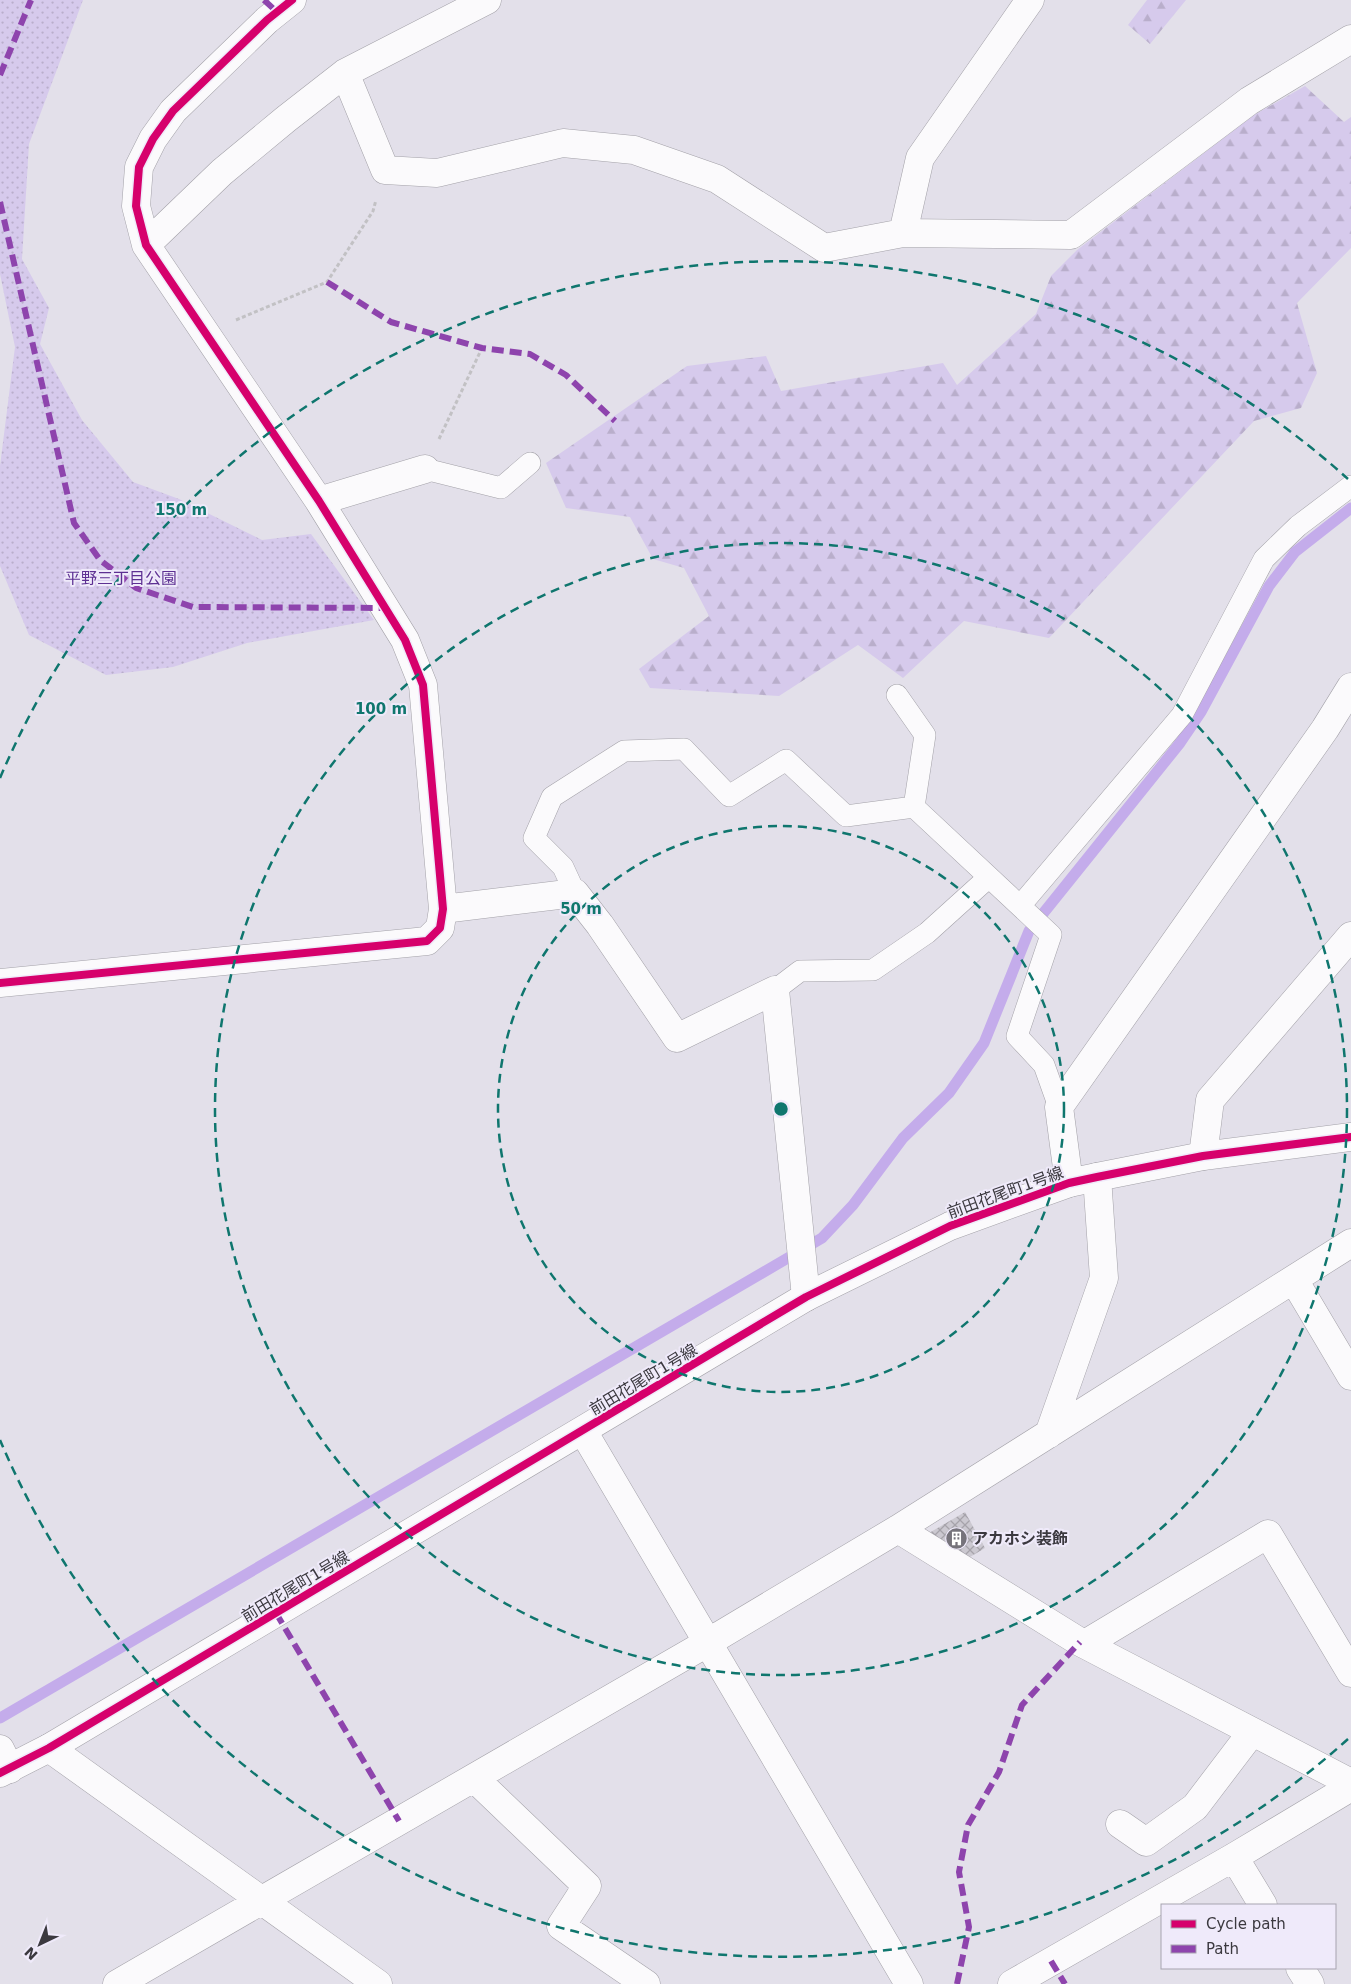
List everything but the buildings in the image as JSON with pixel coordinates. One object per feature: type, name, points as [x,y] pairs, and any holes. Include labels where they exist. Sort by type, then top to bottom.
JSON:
[{"type":"street","points":[[0,983],[427,941],[440,928],[443,909],[423,686],[405,640],[319,501],[146,245],[136,206],[140,167],[153,139],[173,110],[268,20],[292,0]]},
{"type":"street","points":[[146,245],[222,172],[345,73],[487,0]]},
{"type":"street","points":[[903,233],[920,158],[1030,0]]},
{"type":"street","points":[[345,73],[385,170],[436,173],[562,143],[634,150],[717,179],[824,248],[903,233],[1072,235],[1249,101],[1351,39]]},
{"type":"street","points":[[319,501],[425,468]]},
{"type":"street","points":[[1068,1183],[1059,1106],[1325,729],[1351,687]]},
{"type":"street","points":[[443,909],[575,893],[600,925],[677,1038],[774,990],[806,1297]]},
{"type":"street","points":[[1203,1156],[1210,1100],[1351,936]]},
{"type":"street","name":"前田花尾町1号線","points":[[3,1764],[49,1748],[806,1297],[950,1226],[1068,1183],[1203,1156],[1351,1136]]},
{"type":"street","points":[[1050,1434],[1104,1278],[1098,1177]]},
{"type":"street","points":[[116,1984],[152,1976],[262,1900],[707,1643],[898,1529],[1351,1243]]},
{"type":"street","points":[[1294,1280],[1351,1376]]},
{"type":"street","points":[[583,1431],[909,1984]]},
{"type":"street","points":[[898,1529],[1084,1644],[1351,1785]]},
{"type":"street","points":[[1084,1644],[1268,1534],[1351,1672]]},
{"type":"street","points":[[1120,1824],[1146,1842],[1195,1807],[1252,1732]]},
{"type":"street","points":[[49,1748],[378,1984]]},
{"type":"street","points":[[474,1778],[587,1886],[561,1926],[646,1984]]},
{"type":"street","points":[[1012,1984],[1234,1857],[1351,1785]]},
{"type":"street","points":[[1234,1857],[1262,1904]]},
{"type":"street","points":[[1301,1969],[1310,1984]]},
{"type":"lane","points":[[425,468],[501,488],[530,463]]},
{"type":"lane","points":[[1023,909],[1182,715],[1264,559],[1298,526],[1351,486]]},
{"type":"lane","points":[[898,695],[926,735],[914,807]]},
{"type":"lane","points":[[575,893],[563,867],[534,838],[552,797],[624,751],[684,749],[729,796],[786,760],[846,816],[914,807]]},
{"type":"lane","points":[[914,807],[1051,935],[1017,1036],[1044,1065],[1059,1106]]},
{"type":"lane","points":[[774,990],[800,971],[873,970],[927,933],[989,877]]},
{"type":"path","points":[[206,333],[327,282],[373,211],[385,170]]},
{"type":"path","points":[[425,468],[482,348]]},
{"type":"green space","name":"平野三丁目公園","points":[[0,0],[83,0],[29,144],[22,259],[49,308],[40,344],[82,420],[133,482],[179,499],[262,540],[311,534],[374,620],[247,643],[173,667],[106,675],[29,635],[0,566],[0,466],[15,347],[0,274]]},
{"type":"green space","points":[[1147,0],[1186,0],[1150,44],[1128,25]]},
{"type":"green space","points":[[1305,86],[1344,122],[1351,117],[1351,248],[1297,303],[1317,373],[1301,408],[1254,421],[1049,638],[964,621],[903,678],[858,645],[779,696],[650,688],[639,669],[709,616],[684,568],[653,559],[630,517],[566,508],[546,463],[687,366],[766,356],[781,391],[943,363],[957,385],[1036,314],[1051,276],[1077,250],[1254,115]]},
{"type":"waterway","points":[[0,1718],[822,1238],[853,1205],[903,1138],[949,1093],[984,1043],[1029,931],[1180,743],[1201,712],[1269,586],[1295,552],[1351,508]]},
{"type":"marked path","points":[[0,75],[31,0]]},
{"type":"marked path","points":[[264,0],[277,12]]},
{"type":"marked path","points":[[0,202],[74,523],[100,560],[136,588],[193,607],[385,608]]},
{"type":"marked path","points":[[327,282],[391,322],[482,348],[530,354],[566,375],[615,421]]},
{"type":"marked path","points":[[276,1613],[399,1821]]},
{"type":"marked path","points":[[957,1984],[969,1927],[959,1872],[968,1825],[999,1772],[1022,1705],[1080,1642]]},
{"type":"marked path","points":[[1051,1961],[1065,1984]]},
{"type":"cycle path","points":[[0,983],[427,941],[440,928],[443,909],[423,685],[405,640],[319,501],[146,245],[136,206],[139,167],[153,139],[173,111],[267,20],[292,0]]},
{"type":"cycle path","points":[[0,1773],[49,1748],[806,1297],[950,1226],[1069,1183],[1203,1156],[1351,1137]]},
{"type":"place","name":"アカホシ装飾","points":[[956,1538]]}]
